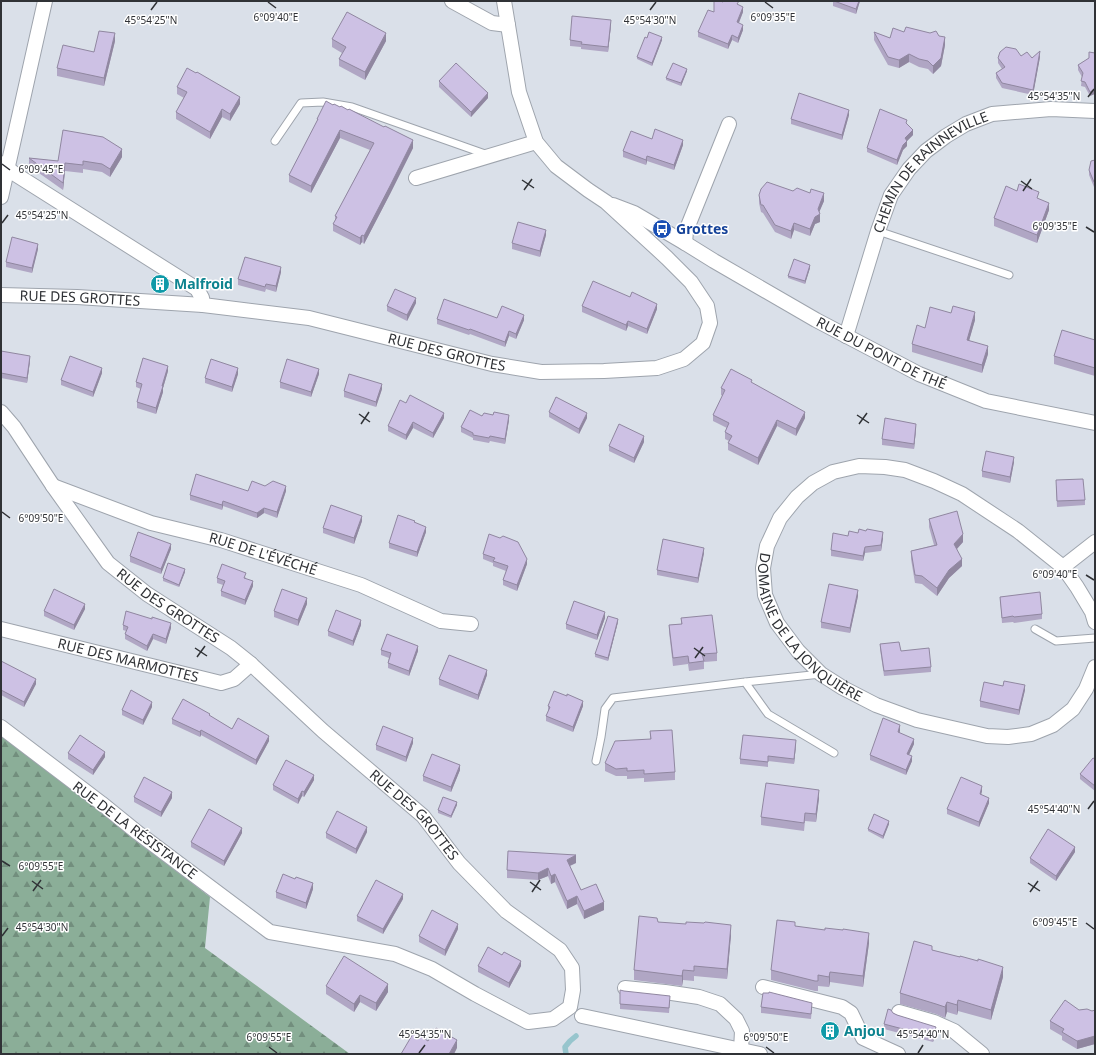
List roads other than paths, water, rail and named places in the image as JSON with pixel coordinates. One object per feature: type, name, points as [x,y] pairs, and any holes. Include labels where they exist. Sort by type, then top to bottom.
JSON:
[{"type":"street","points":[[1,197],[4,166],[45,1]]},
{"type":"street","points":[[452,1],[492,23],[508,25]]},
{"type":"street","points":[[504,1],[519,92],[536,142],[556,166],[606,202]]},
{"type":"street","name":"CHEMIN DE RAINNEVILLE","points":[[846,336],[878,231],[891,195],[909,169],[926,151],[946,136],[966,124],[992,114],[1051,109],[1095,111]]},
{"type":"street","points":[[685,243],[686,231],[729,124]]},
{"type":"street","points":[[416,178],[536,142]]},
{"type":"street","points":[[4,166],[197,289],[202,298],[203,304]]},
{"type":"street","name":"RUE DU PONT DE THÉ","points":[[606,202],[634,213],[742,278],[816,320],[920,374],[986,401],[1095,423]]},
{"type":"street","name":"RUE DES GROTTES","points":[[1,295],[77,297],[203,304],[309,318],[492,364],[541,372],[657,368],[684,359],[703,343],[710,324],[707,306],[691,282],[606,202]]},
{"type":"street","name":"RUE DES GROTTES","points":[[1,412],[14,426],[53,486],[108,563],[147,594],[230,648],[251,664],[323,731],[423,816],[460,863],[506,911],[560,950],[572,968],[573,990],[570,1007],[553,1019],[528,1022],[474,994],[432,969],[395,954],[270,932]]},
{"type":"street","name":"DOMAINE DE LA JONQUIÈRE","points":[[1095,622],[1092,612],[1078,587],[1063,567],[1018,531],[962,494],[905,470],[885,466],[860,466],[833,472],[808,487],[797,497],[780,518],[767,546],[763,568],[765,595],[777,623],[798,651],[821,674],[843,688],[876,705],[917,720],[987,736],[1008,737],[1031,734],[1053,725],[1073,709],[1086,689],[1095,667]]},
{"type":"street","name":"RUE DE L'ÉVÉCHÉ","points":[[53,486],[150,522],[221,540],[361,585],[441,621],[471,624]]},
{"type":"street","points":[[1063,567],[1095,542]]},
{"type":"street","name":"RUE DES MARMOTTES","points":[[1,629],[221,683],[234,679],[251,664]]},
{"type":"street","name":"RUE DE LA RÉSISTANCE","points":[[1,727],[138,833],[270,932]]},
{"type":"street","points":[[763,986],[842,1007],[851,1013],[863,1038],[898,1054]]},
{"type":"street","points":[[625,988],[699,997],[720,1004],[736,1019],[742,1032],[741,1050]]},
{"type":"street","points":[[898,1012],[934,1022],[954,1031],[982,1054]]},
{"type":"street","points":[[582,1016],[760,1054]]},
{"type":"lane","points":[[275,142],[300,103],[323,102],[352,107],[490,156]]},
{"type":"lane","points":[[878,231],[1009,275]]},
{"type":"lane","points":[[1036,629],[1056,641],[1095,638]]},
{"type":"lane","points":[[596,761],[605,709],[613,698],[821,674]]},
{"type":"lane","points":[[745,682],[768,714],[834,753]]},
{"type":"waterway","points":[[566,1054],[565,1047],[576,1036]]},
{"type":"place","name":"Grottes","points":[[662,229]]},
{"type":"place","name":"Malfroid","points":[[160,284]]},
{"type":"place","name":"Anjou","points":[[830,1031]]}]
